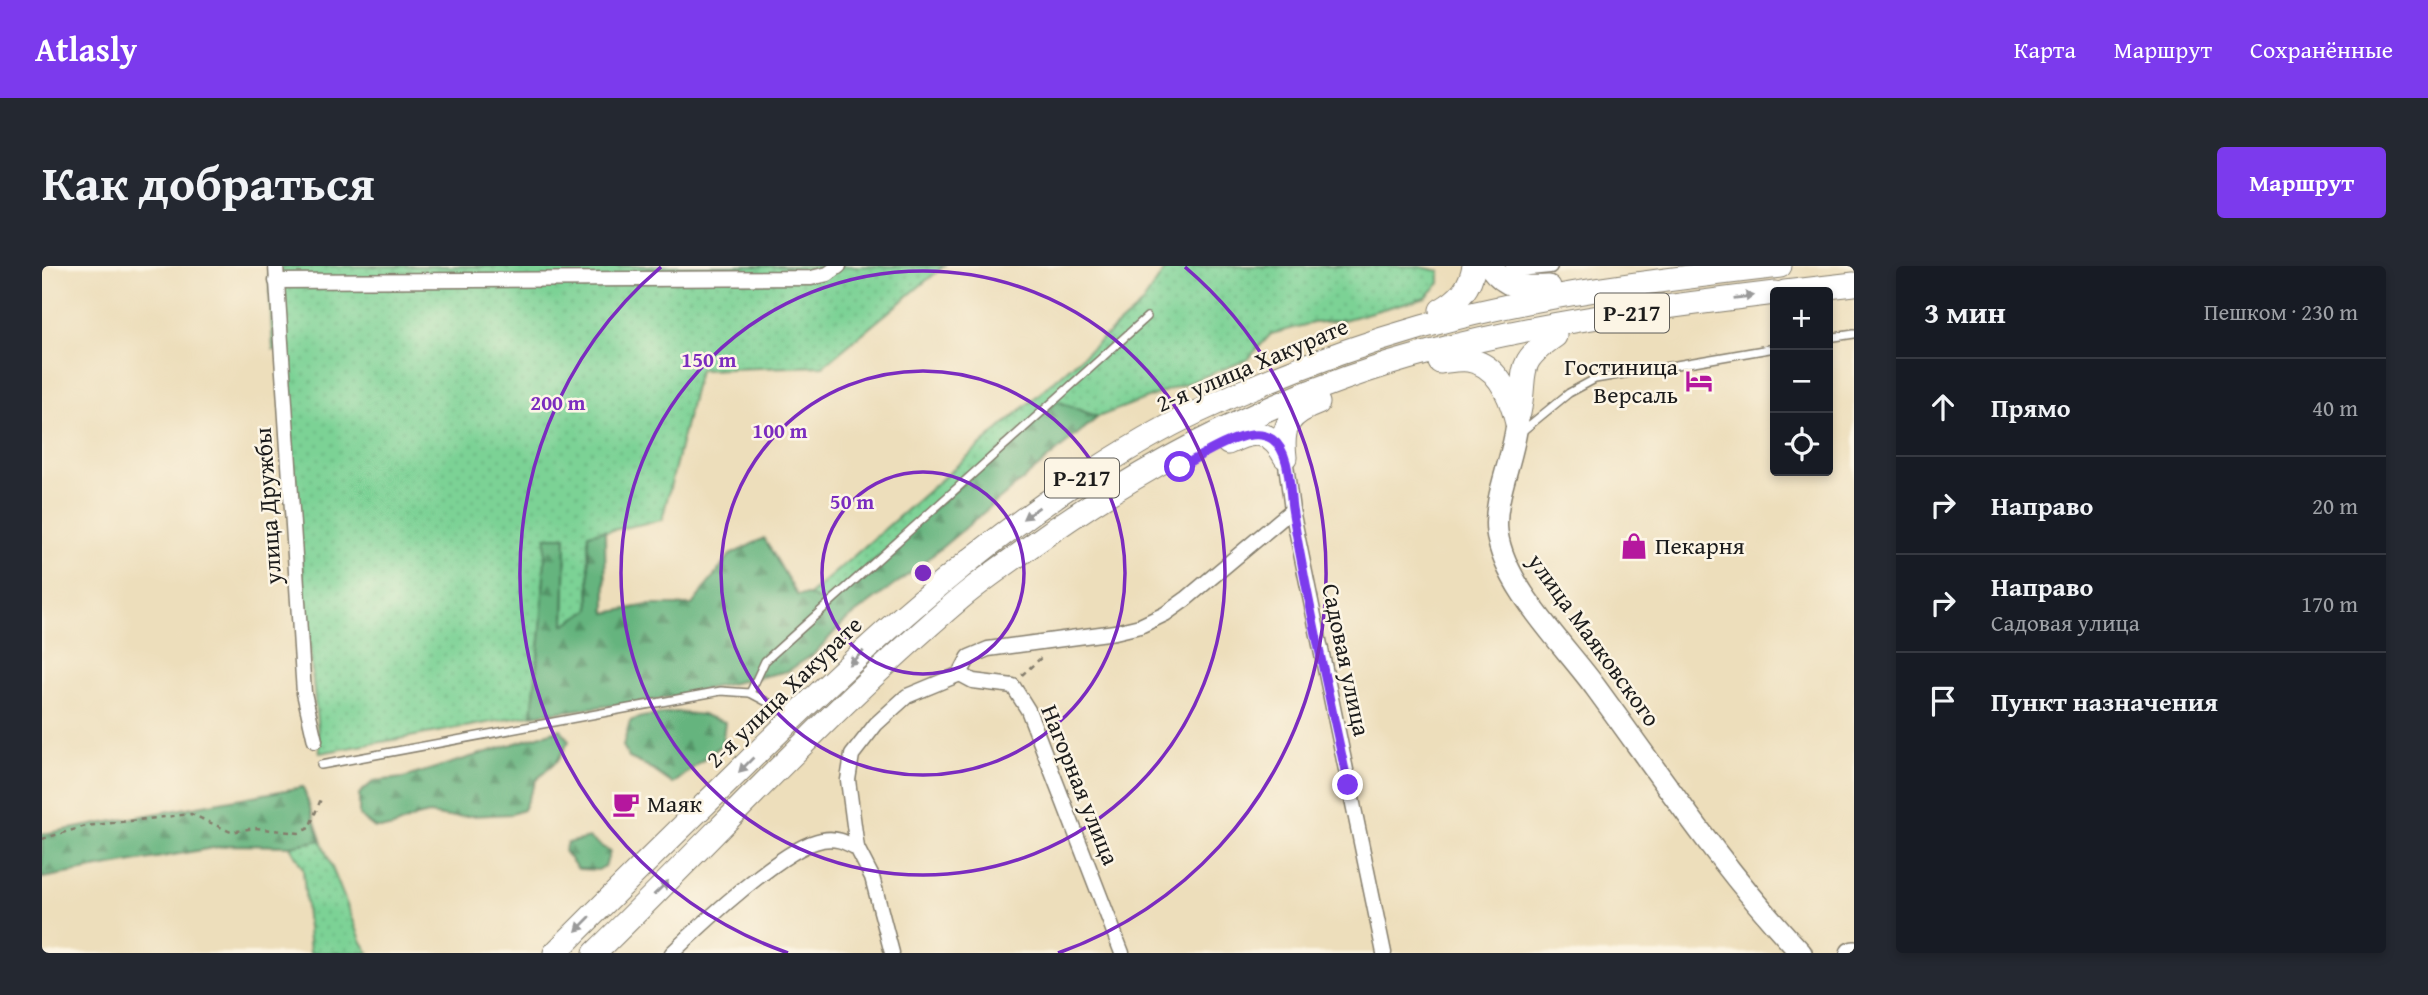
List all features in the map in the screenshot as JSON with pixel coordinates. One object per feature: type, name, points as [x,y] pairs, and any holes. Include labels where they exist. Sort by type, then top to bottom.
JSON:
[{"type":"main road","points":[[1428,317],[1456,302],[1467,290],[1474,266]]},
{"type":"main road","points":[[1490,266],[1497,276],[1520,288],[1548,277]]},
{"type":"main road","name":"2-я улица Хакурате","points":[[555,953],[794,717],[900,618],[970,558],[1037,508],[1116,456],[1195,412],[1428,317],[1780,266]]},
{"type":"main road","points":[[1428,317],[1548,277],[1657,282]]},
{"type":"main road","points":[[1825,287],[1848,284]]},
{"type":"main road","name":"2-я улица Хакурате","points":[[595,953],[686,865],[778,769],[964,595],[1056,527],[1124,483],[1185,449],[1292,399],[1552,325],[1770,294]]},
{"type":"main road","points":[[928,628],[1011,570],[1138,489],[1245,434],[1303,408],[1433,360],[1606,327],[1661,309]]},
{"type":"main road","points":[[1516,430],[1523,372],[1528,359],[1555,336]]},
{"type":"main road","points":[[1433,360],[1471,360],[1489,369],[1505,387],[1516,430]]},
{"type":"main road","points":[[1285,457],[1284,435],[1288,423],[1293,415],[1303,408]]},
{"type":"main road","name":"улица Маяковского","points":[[1516,430],[1500,503],[1497,531],[1506,566],[1519,589],[1595,687],[1685,813],[1747,893],[1801,953]]},
{"type":"main road","points":[[1245,434],[1260,434],[1273,439],[1285,457]]},
{"type":"street","points":[[276,274],[680,273],[811,278],[828,274],[839,266]]},
{"type":"street","points":[[1513,266],[1548,277]]},
{"type":"street","name":"улица Дружбы","points":[[276,274],[304,693],[315,741]]},
{"type":"street","name":"Садовая улица","points":[[1285,457],[1292,510],[1384,953]]},
{"type":"street","points":[[892,953],[872,877],[857,848],[848,780],[852,755],[876,724],[907,696],[960,674],[969,657],[988,649],[1115,632],[1140,626],[1165,614],[1292,510]]},
{"type":"street","name":"Нагорная улица","points":[[960,674],[973,681],[1013,686],[1028,710],[1122,953]]},
{"type":"street","points":[[672,953],[743,890],[799,847],[821,840],[840,839],[857,848]]},
{"type":"street","points":[[601,953],[626,926],[628,920]]},
{"type":"lane","points":[[750,693],[765,661],[1147,317]]},
{"type":"lane","points":[[1833,337],[1854,334]]},
{"type":"lane","points":[[1516,430],[1569,393],[1595,379],[1770,349]]},
{"type":"lane","points":[[321,765],[721,691],[750,693],[794,717]]},
{"type":"path","points":[[1013,686],[1048,651]]},
{"type":"path","points":[[42,839],[86,826],[191,814],[231,832],[255,828],[299,833],[309,828],[321,799]]},
{"type":"green space","points":[[268,266],[944,266],[823,366],[699,370],[662,520],[588,535],[590,609],[564,626],[566,537],[541,629],[532,715],[320,753],[292,464],[286,350],[273,350]]},
{"type":"green space","points":[[1160,266],[1416,266],[1440,271],[1440,283],[1426,297],[1343,320],[1313,323],[1271,334],[1247,360],[1098,417],[1057,402],[825,604],[809,595],[1141,305],[1164,271]]},
{"type":"green space","points":[[1057,401],[1098,417],[916,569],[844,622],[814,654],[788,671],[656,700],[532,715],[541,629],[546,537],[566,537],[564,625],[590,609],[588,534],[605,530],[606,613],[648,605],[692,605],[730,555],[764,538],[797,595],[809,595],[825,604]]},
{"type":"green space","points":[[676,712],[703,715],[725,722],[722,745],[673,784],[647,766],[629,758],[623,746],[630,721]]},
{"type":"green space","points":[[561,729],[569,741],[558,760],[536,780],[523,810],[512,814],[448,817],[429,814],[391,828],[375,828],[359,816],[359,794],[374,781],[403,778]]},
{"type":"green space","points":[[303,787],[321,840],[290,846],[230,845],[42,878],[42,834]]},
{"type":"green space","points":[[589,838],[610,852],[605,866],[598,870],[578,869],[564,851],[567,843]]},
{"type":"green space","points":[[321,840],[362,942],[369,953],[310,953],[303,869],[290,846]]},
{"type":"place","name":"Гостиница Версаль","points":[[1699,381]]},
{"type":"place","name":"Пекарня","points":[[1634,546]]},
{"type":"place","name":"Маяк","points":[[626,804]]},
{"type":"route","points":[[1180,467],[1245,434],[1260,434],[1273,439],[1285,457],[1292,510],[1348,785]]}]
